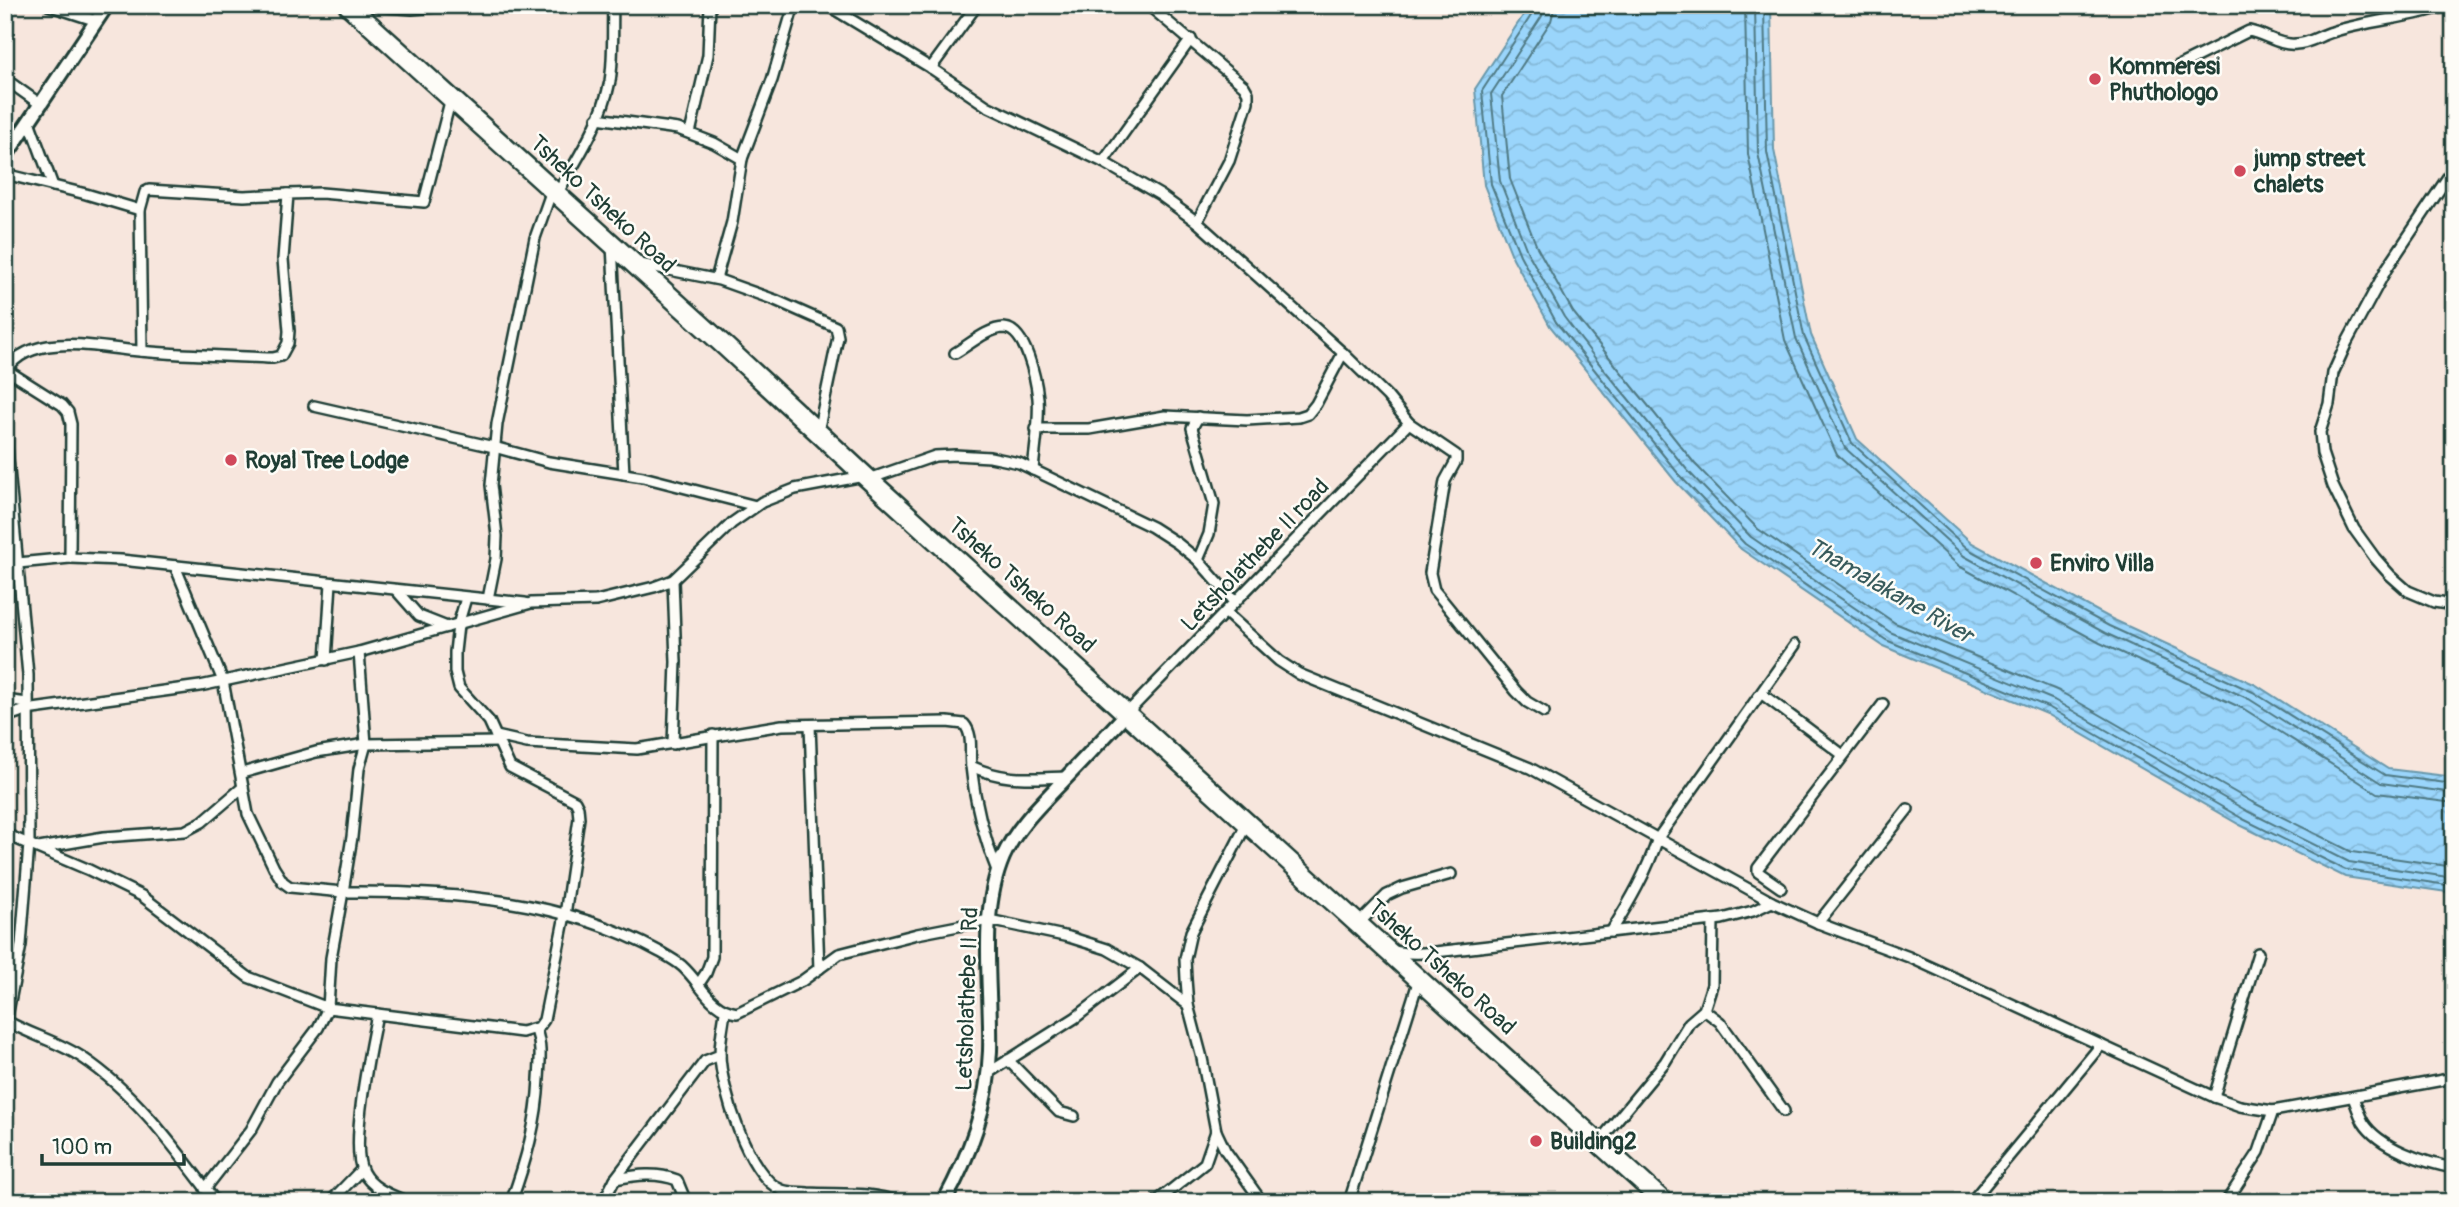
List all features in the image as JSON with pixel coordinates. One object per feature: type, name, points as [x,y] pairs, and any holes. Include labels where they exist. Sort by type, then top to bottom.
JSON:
[{"type":"highway","name":"Tsheko Tsheko Road","points":[[348,5],[1664,1202]]},
{"type":"street","points":[[48,5],[97,22]]},
{"type":"street","points":[[5,157],[107,5]]},
{"type":"street","points":[[365,5],[457,5]]},
{"type":"street","points":[[488,599],[496,559],[497,536],[491,485],[494,447],[535,238],[554,192],[584,148],[606,96],[612,68],[613,5]]},
{"type":"street","points":[[690,133],[708,55],[710,5]]},
{"type":"street","points":[[716,279],[732,222],[742,159],[772,79],[794,5]]},
{"type":"street","points":[[827,5],[931,68],[987,106],[1103,162],[1160,195],[1197,222],[1343,353],[1387,396],[1409,423],[1457,457],[1445,481],[1430,573],[1434,590],[1516,691],[1527,702],[1544,712]]},
{"type":"street","points":[[931,68],[976,5]]},
{"type":"street","points":[[1149,5],[1244,86],[1249,96],[1229,161],[1197,222]]},
{"type":"street","points":[[2178,66],[2249,31],[2261,33],[2279,42],[2296,44],[2333,32],[2426,13],[2449,5]]},
{"type":"street","points":[[1103,162],[1191,39]]},
{"type":"street","points":[[5,79],[40,104]]},
{"type":"street","points":[[142,351],[140,210],[143,195],[149,190],[244,196],[321,193],[424,202],[451,98]]},
{"type":"street","points":[[597,118],[668,127],[690,133],[742,159]]},
{"type":"street","points":[[29,121],[53,186]]},
{"type":"street","points":[[2454,168],[2387,268],[2347,342],[2333,373],[2329,404],[2320,432],[2322,453],[2333,486],[2354,529],[2375,558],[2389,575],[2408,591],[2434,602],[2454,605]]},
{"type":"street","points":[[5,174],[140,210]]},
{"type":"street","points":[[70,558],[71,424],[68,412],[54,399],[6,373],[22,355],[49,346],[273,358],[281,356],[288,343],[289,331],[283,260],[288,194]]},
{"type":"street","points":[[612,245],[624,474]]},
{"type":"street","points":[[631,262],[716,279],[833,325],[838,330],[818,432]]},
{"type":"street","points":[[955,354],[998,329],[1010,329],[1020,337],[1027,352],[1038,399],[1033,470]]},
{"type":"street","points":[[1036,429],[1089,429],[1165,416],[1256,420],[1299,417],[1308,414],[1316,404],[1343,353]]},
{"type":"street","points":[[5,390],[6,449],[26,634],[33,846],[21,944],[6,1023],[80,1056],[101,1070],[133,1100],[216,1202]]},
{"type":"street","points":[[314,406],[549,462],[624,474],[755,506]]},
{"type":"street","points":[[1198,417],[1192,428],[1214,504],[1209,534],[1198,560]]},
{"type":"street","name":"Letsholathebe II road","points":[[1127,713],[1409,423]]},
{"type":"street","points":[[18,564],[70,558],[121,560],[466,598],[531,603],[596,601],[673,580],[732,523],[755,506],[795,489],[867,478],[922,459],[955,454],[1019,463],[1152,527],[1198,560],[1235,602]]},
{"type":"street","points":[[175,566],[223,681],[248,814],[283,882],[296,889],[402,892],[500,900],[565,915],[631,937],[661,952],[682,966],[708,998],[725,1012],[747,1010],[802,982],[830,959],[848,951],[989,919],[1085,941],[1107,949],[1140,968],[1188,1005]]},
{"type":"street","points":[[673,580],[676,662],[673,744]]},
{"type":"street","points":[[326,660],[331,583]]},
{"type":"street","points":[[396,590],[419,616],[454,626]]},
{"type":"street","points":[[5,834],[142,896],[248,977],[328,1008],[522,1032],[536,1030],[544,1020],[565,915],[579,818],[578,807],[569,796],[510,767],[489,721],[459,688],[456,681],[454,626],[466,598]]},
{"type":"street","points":[[5,700],[27,706],[121,698],[223,681],[359,652],[531,603]]},
{"type":"street","points":[[1226,613],[1279,661],[1299,674],[1530,768],[1772,902],[1818,923],[1909,957],[2214,1097],[2240,1106],[2273,1111],[2454,1078]]},
{"type":"street","points":[[1611,932],[1636,890],[1658,838],[1795,645]]},
{"type":"street","points":[[205,1189],[251,1130],[277,1082],[318,1028],[328,1008],[331,958],[352,837],[359,769],[366,744],[359,652]]},
{"type":"street","points":[[1762,694],[1843,755]]},
{"type":"street","points":[[1781,888],[1758,873],[1758,868],[1883,704]]},
{"type":"street","points":[[5,717],[27,706]]},
{"type":"street","name":"Letsholathebe II Rd","points":[[944,1202],[962,1168],[981,1116],[988,1073],[989,919],[994,885],[1004,855],[1028,817],[1127,713]]},
{"type":"street","points":[[242,773],[316,752],[366,744],[497,739],[637,749],[771,727],[947,722],[964,724],[971,736],[971,766],[977,808],[998,873]]},
{"type":"street","points":[[810,725],[820,969]]},
{"type":"street","points":[[698,985],[712,957],[713,736]]},
{"type":"street","points":[[971,766],[985,773],[1012,779],[1067,776]]},
{"type":"street","points":[[33,846],[185,831],[202,822],[243,787]]},
{"type":"street","points":[[1818,923],[1908,809]]},
{"type":"street","points":[[1247,823],[1191,932],[1185,959],[1188,1005],[1202,1058],[1216,1132],[1225,1150],[1262,1202]]},
{"type":"street","points":[[1358,924],[1387,895],[1451,874]]},
{"type":"street","points":[[1385,948],[1400,953],[1421,953],[1713,920],[1740,915],[1772,902]]},
{"type":"street","points":[[1598,1143],[1665,1062],[1689,1023],[1704,1010],[1712,985],[1713,920]]},
{"type":"street","points":[[2214,1097],[2258,953]]},
{"type":"street","points":[[988,1073],[1075,1018],[1140,968]]},
{"type":"street","points":[[1349,1202],[1419,979]]},
{"type":"street","points":[[1704,1010],[1720,1022],[1784,1111]]},
{"type":"street","points":[[725,1012],[720,1055],[726,1094],[741,1137],[772,1185],[783,1191],[828,1195],[866,1194],[898,1202]]},
{"type":"street","points":[[377,1014],[361,1109],[361,1170],[378,1188],[408,1202]]},
{"type":"street","points":[[511,1202],[535,1127],[541,1051],[536,1030]]},
{"type":"street","points":[[1971,1202],[2101,1045]]},
{"type":"street","points":[[603,1202],[615,1179],[705,1060],[720,1055]]},
{"type":"street","points":[[1008,1060],[1059,1112],[1074,1116]]},
{"type":"street","points":[[2353,1097],[2364,1123],[2389,1146],[2438,1165],[2454,1168]]},
{"type":"street","points":[[2226,1202],[2259,1152],[2273,1111]]},
{"type":"street","points":[[1156,1202],[1205,1163],[1216,1132]]},
{"type":"street","points":[[330,1202],[361,1170]]},
{"type":"street","points":[[615,1179],[638,1174],[668,1176],[677,1180],[686,1202]]},
{"type":"water","name":"Thamalakane River","points":[[1530,5],[1771,5],[1774,150],[1811,335],[1857,439],[1972,543],[2112,619],[2256,685],[2388,769],[2454,777],[2454,893],[2345,877],[2240,825],[2047,714],[1883,646],[1741,549],[1676,482],[1550,326],[1513,258],[1484,185],[1475,89]]},
{"type":"place","name":"Kommeresi Phuthologo","points":[[2095,79]]},
{"type":"place","name":"jump street chalets","points":[[2240,171]]},
{"type":"place","name":"Royal Tree Lodge","points":[[231,460]]},
{"type":"place","name":"Enviro Villa","points":[[2036,563]]},
{"type":"place","name":"Building2","points":[[1536,1141]]}]
